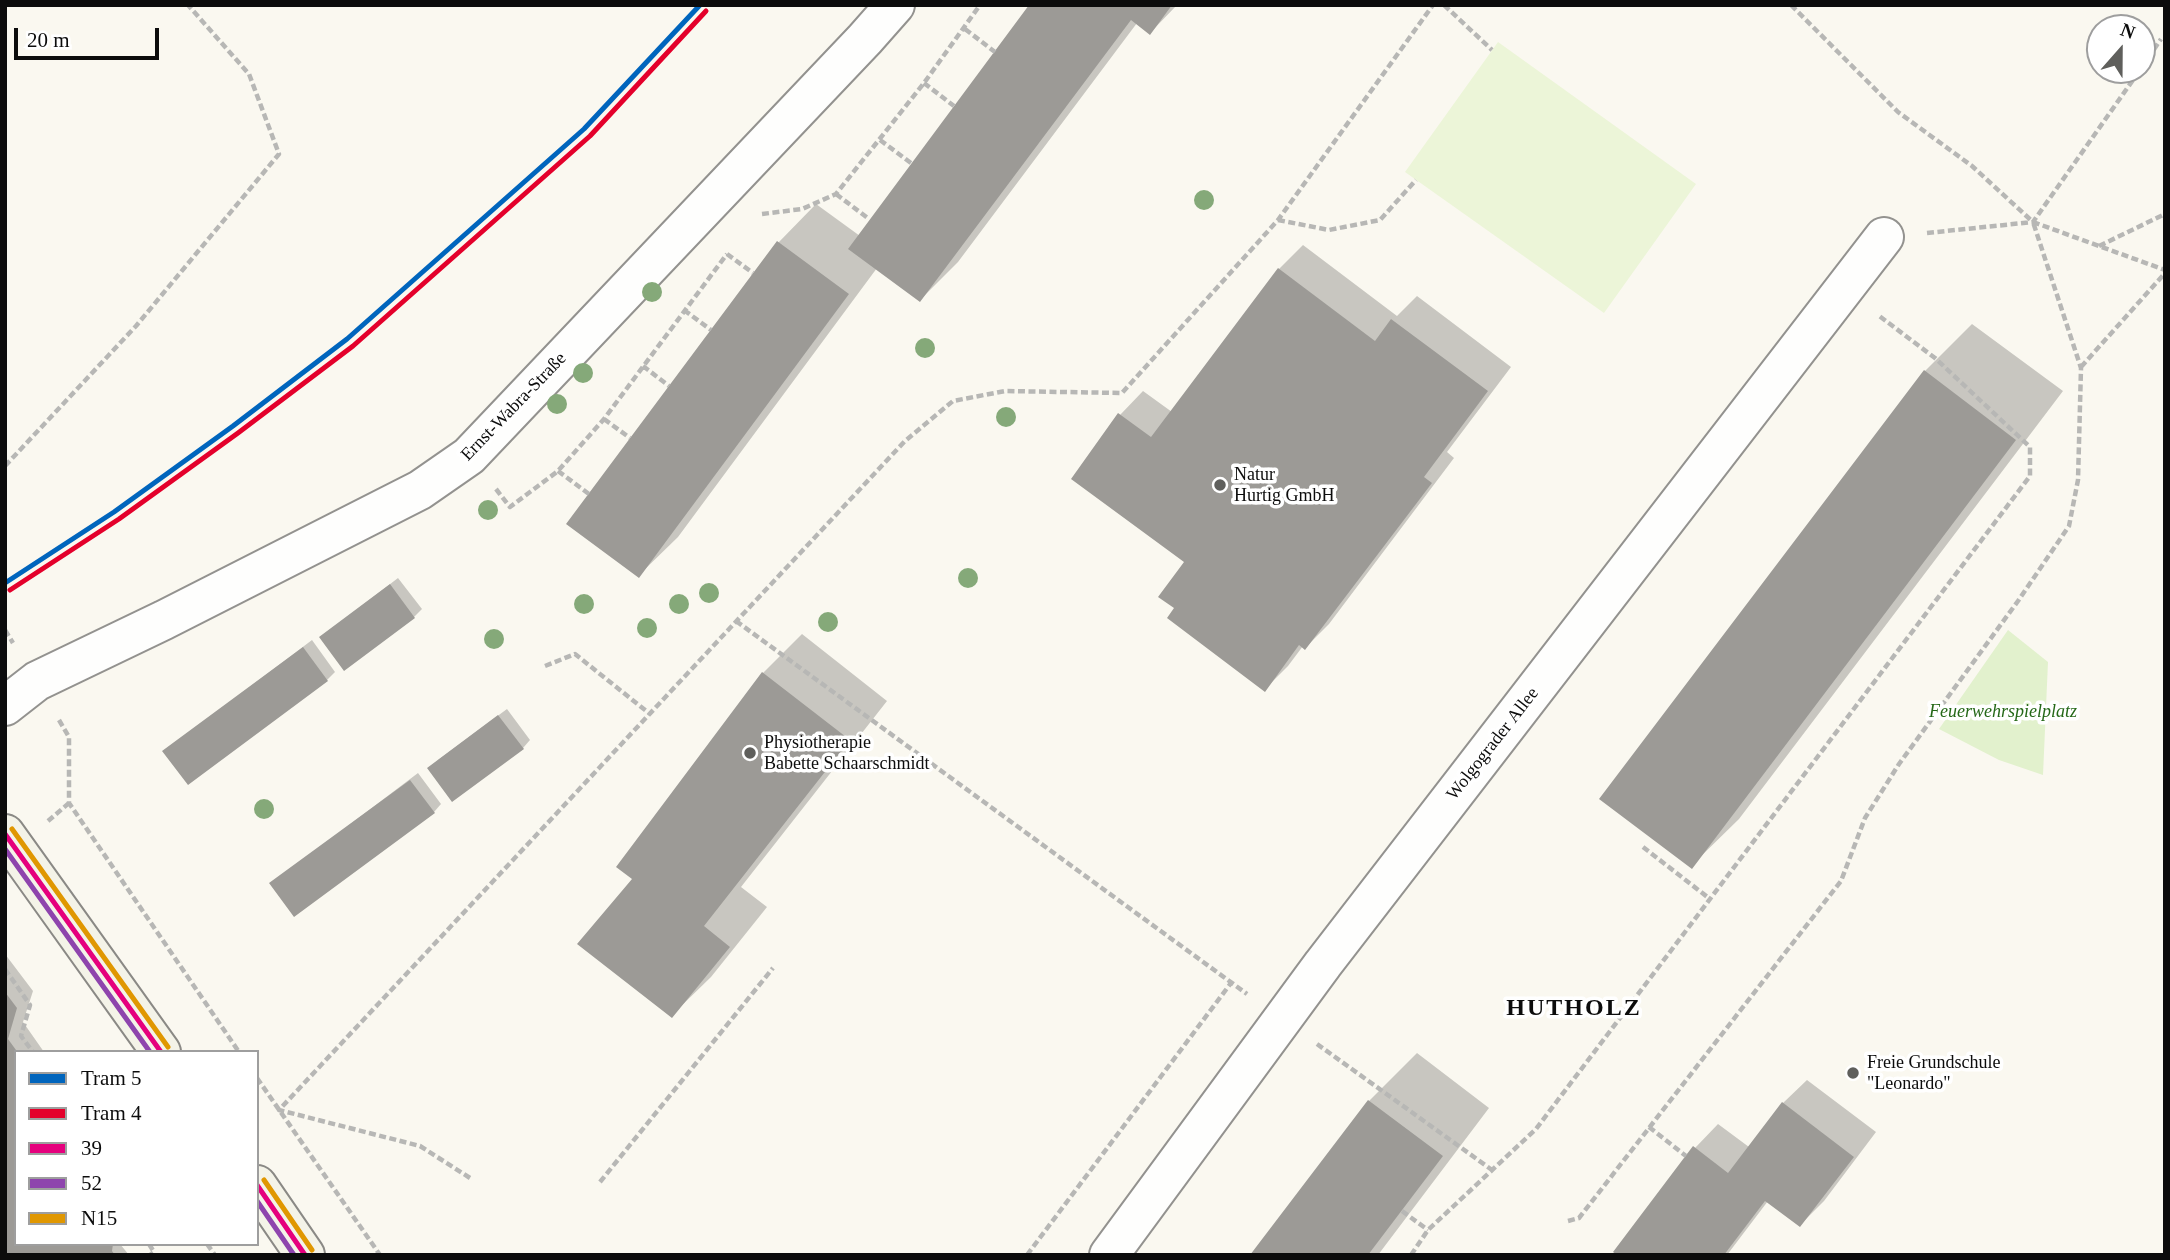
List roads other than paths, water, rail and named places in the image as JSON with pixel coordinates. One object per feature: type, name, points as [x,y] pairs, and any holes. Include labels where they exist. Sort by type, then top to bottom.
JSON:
[{"type":"main road","points":[[5,834],[160,1050]]},
{"type":"main road","points":[[259,1188],[305,1255]]},
{"type":"street","name":"Ernst-Wabra-Straße","points":[[5,706],[37,681],[420,490],[469,456],[865,39],[894,5]]},
{"type":"street","name":"Wolgograder Allee","points":[[1109,1255],[1282,1020],[1884,237]]},
{"type":"tram line","name":"5","points":[[5,583],[114,512],[347,339],[584,129],[700,5]]},
{"type":"tram line","name":"4","points":[[10,590],[119,519],[353,346],[590,136],[706,11]]},
{"type":"place","name":"Natur Hurtig GmbH","points":[[1220,485]]},
{"type":"place","name":"Physiotherapie Babette Schaarschmidt","points":[[750,753]]},
{"type":"place","name":"Freie Grundschule \"Leonardo\"","points":[[1853,1073]]},
{"type":"district","name":"HUTHOLZ","points":[[1574,1009]]},
{"type":"park label","name":"Feuerwehrspielplatz","points":[[2003,712]]}]
